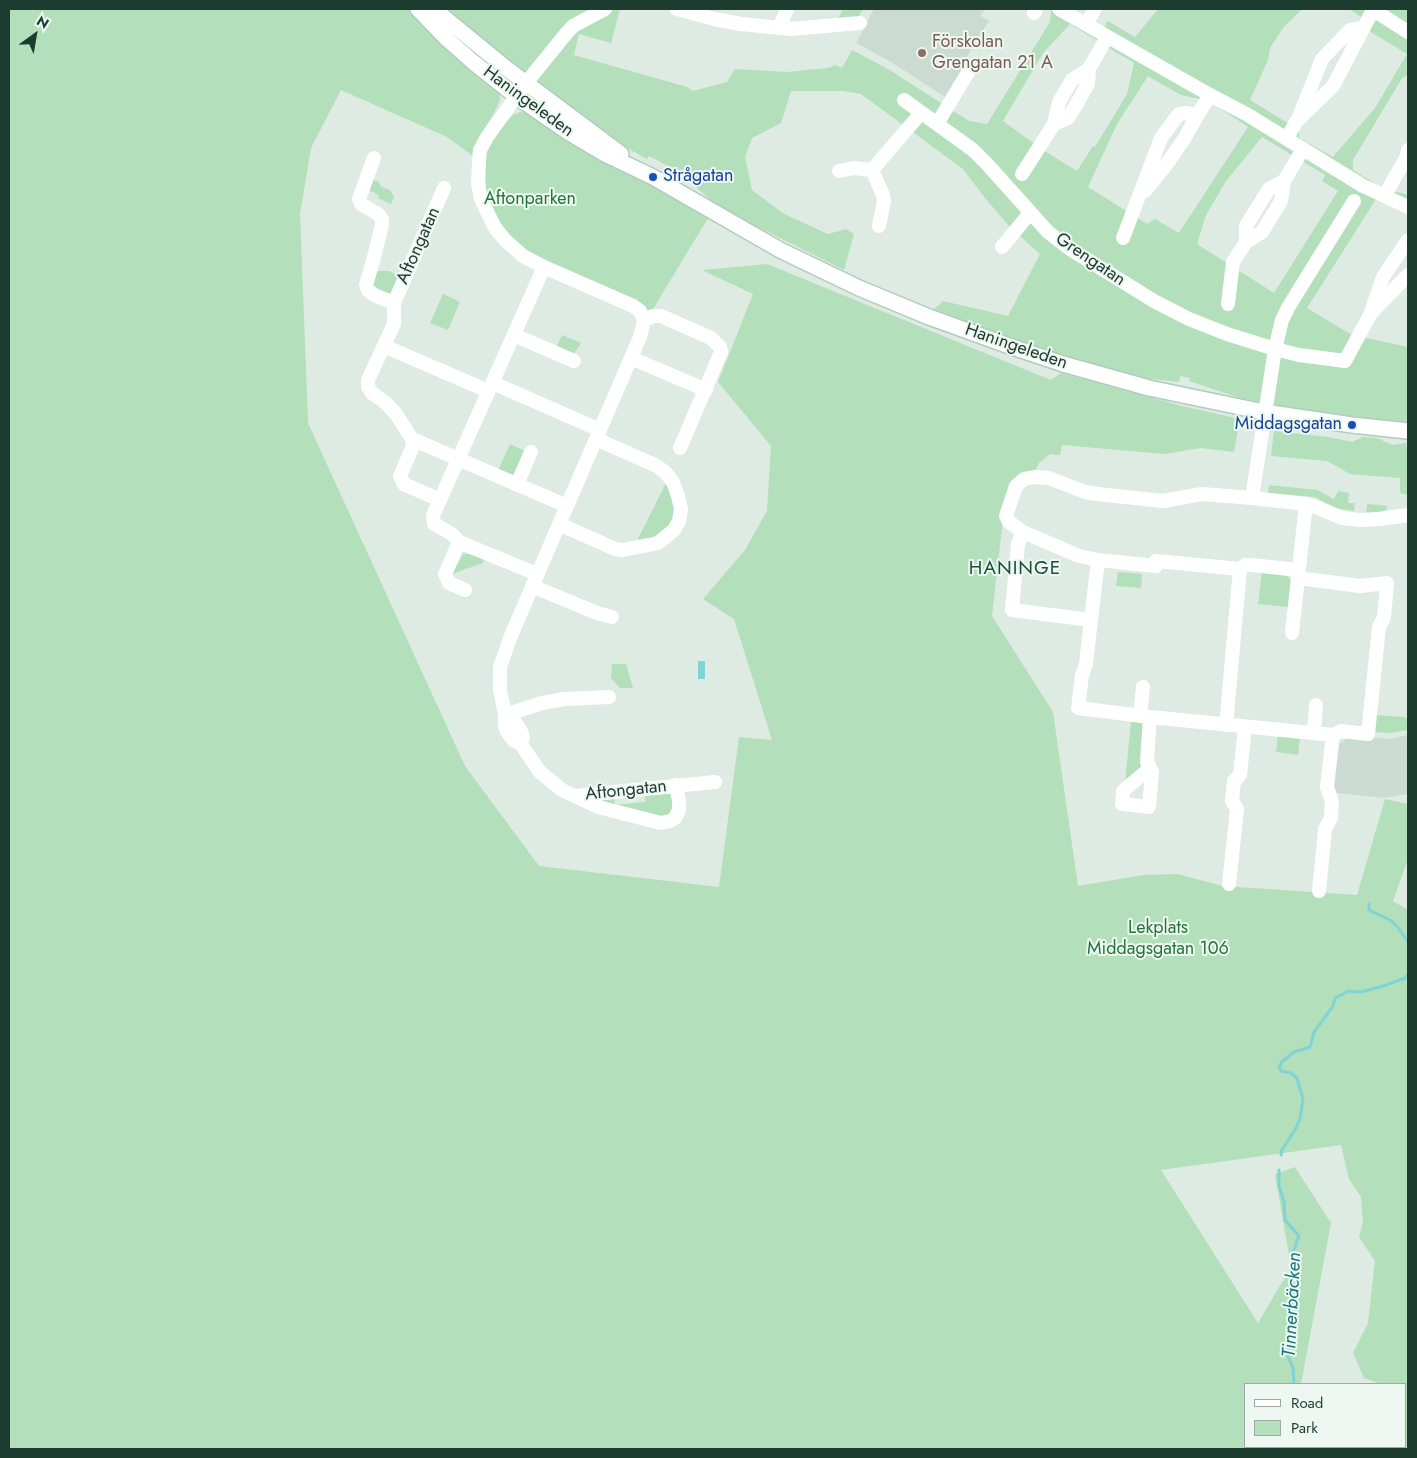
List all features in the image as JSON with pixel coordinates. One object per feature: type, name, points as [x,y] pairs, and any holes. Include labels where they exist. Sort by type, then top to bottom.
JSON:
[{"type":"main road","name":"Haningeleden","points":[[418,9],[473,62],[560,128],[590,146],[653,177],[742,229],[819,269],[876,295],[966,331],[1029,353],[1108,377],[1184,396],[1264,412],[1408,431]]},
{"type":"main road","name":"Haningeleden","points":[[434,9],[526,83],[653,177]]},
{"type":"street","points":[[605,9],[573,26],[526,83],[486,137],[480,150],[478,184],[481,199],[495,228],[523,256],[633,306],[640,311],[644,320],[653,316],[661,316],[717,342],[721,352],[680,448]]},
{"type":"street","points":[[680,9],[714,19],[741,24],[791,29],[860,23]]},
{"type":"street","points":[[780,28],[787,9]]},
{"type":"street","points":[[1059,9],[1287,138],[1363,186],[1408,207]]},
{"type":"street","points":[[1086,24],[1095,9]]},
{"type":"street","points":[[1296,122],[1333,86],[1372,9],[1408,32]]},
{"type":"street","points":[[1287,138],[1296,122],[1322,59],[1350,30],[1362,28]]},
{"type":"street","points":[[1022,174],[1054,124],[1068,118],[1088,84],[1090,69],[1107,37]]},
{"type":"street","points":[[938,124],[970,69]]},
{"type":"street","name":"Grengatan","points":[[1138,199],[1166,165],[1184,139],[1210,94]]},
{"type":"street","name":"Grengatan","points":[[904,100],[973,150],[1048,232],[1070,249],[1154,301],[1189,319],[1227,334],[1275,349],[1300,355],[1345,361],[1370,315],[1384,277],[1408,240]]},
{"type":"street","name":"Grengatan","points":[[1123,238],[1161,138],[1179,114],[1187,112],[1197,116]]},
{"type":"street","points":[[872,170],[921,113]]},
{"type":"street","points":[[1228,304],[1233,262],[1246,242],[1262,232],[1281,201],[1284,181],[1303,149]]},
{"type":"street","points":[[1385,195],[1408,154]]},
{"type":"street","name":"Aftongatan","points":[[374,158],[358,199],[361,204],[378,214],[382,219],[378,244],[366,285],[368,290],[374,295],[394,303]]},
{"type":"street","points":[[839,171],[854,168],[872,170]]},
{"type":"street","points":[[872,170],[884,201],[879,226]]},
{"type":"street","name":"Aftongatan","points":[[412,438],[396,414],[386,403],[372,393],[368,387],[368,380],[394,324],[394,303],[444,188]]},
{"type":"street","points":[[1252,498],[1264,412],[1278,334],[1287,310],[1354,201]]},
{"type":"street","points":[[1002,247],[1030,213]]},
{"type":"street","points":[[544,267],[433,515],[434,524],[452,534],[459,542],[597,614],[612,617]]},
{"type":"street","name":"Grengatan","points":[[1370,315],[1408,275]]},
{"type":"street","name":"Aftongatan","points":[[644,320],[640,337],[510,638],[500,667],[500,690],[505,715],[505,727],[508,733],[513,740],[520,743],[540,772],[562,790],[598,807],[661,823],[675,818],[679,810],[680,801],[676,785]]},
{"type":"street","points":[[514,335],[574,361]]},
{"type":"street","points":[[384,346],[491,387],[598,434],[657,466],[673,482],[681,509],[679,520],[674,530],[658,543],[623,550],[559,524]]},
{"type":"street","points":[[631,358],[706,390]]},
{"type":"street","points":[[440,500],[404,484],[400,476],[412,446],[412,438],[567,506]]},
{"type":"street","points":[[517,484],[531,452]]},
{"type":"street","points":[[1098,560],[1086,664],[1082,675],[1078,708],[1145,717],[1333,736],[1341,732],[1368,734],[1379,627],[1384,618],[1387,583],[1360,586],[1251,565],[1246,565],[1240,569],[1098,560],[1079,556],[1023,532],[1009,522],[1006,516],[1016,486],[1024,479],[1034,477],[1049,478],[1085,492],[1162,501],[1202,494],[1306,504],[1342,518],[1366,520],[1408,515]]},
{"type":"street","points":[[1292,633],[1306,504]]},
{"type":"street","points":[[1023,532],[1018,544],[1012,610],[1091,620]]},
{"type":"street","points":[[459,542],[445,574],[449,583],[465,590]]},
{"type":"street","points":[[1226,725],[1240,569]]},
{"type":"street","points":[[1143,687],[1147,762],[1150,768]]},
{"type":"street","points":[[505,715],[565,699],[609,697]]},
{"type":"street","points":[[1314,733],[1316,704]]},
{"type":"street","points":[[1229,884],[1237,809],[1232,801],[1234,780],[1240,775],[1246,726]]},
{"type":"street","points":[[1319,892],[1325,828],[1331,818],[1332,810],[1332,802],[1327,787],[1333,736]]},
{"type":"street","name":"Aftongatan","points":[[575,796],[715,782]]},
{"type":"shaded area","name":"Förskolan Grengatan 21 A","points":[[874,9],[985,9],[980,16],[989,21],[961,66],[966,70],[945,97],[893,63],[856,43]]},
{"type":"shaded area","points":[[1408,735],[1408,794],[1384,798],[1337,793],[1332,784],[1335,745],[1348,737],[1354,736],[1390,739]]},
{"type":"green space","name":"Lekplats Middagsgatan 106","points":[[9,9],[413,9],[499,89],[500,100],[479,138],[473,156],[447,137],[341,90],[311,148],[300,214],[308,423],[465,766],[539,866],[719,887],[739,737],[772,740],[734,619],[703,599],[745,550],[767,511],[771,446],[718,382],[753,294],[702,270],[767,264],[1051,380],[1061,373],[1182,406],[1240,419],[1234,452],[1200,448],[1165,454],[1062,445],[1060,455],[1050,454],[1039,463],[1031,480],[1011,482],[1003,519],[992,616],[1053,712],[1078,886],[1143,875],[1178,874],[1222,886],[1357,895],[1385,799],[1408,804],[1408,859],[1393,901],[1408,910],[1408,1449],[1395,1449],[1407,1448],[1407,1383],[1378,1383],[1364,1378],[1353,1353],[1368,1323],[1375,1261],[1359,1237],[1363,1222],[1361,1197],[1349,1179],[1341,1145],[1161,1170],[1258,1323],[1291,1267],[1275,1174],[1295,1167],[1331,1223],[1301,1383],[1244,1383],[1244,1448],[1288,1449],[9,1449]]},
{"type":"green space","points":[[446,9],[620,9],[611,43],[579,34],[574,55],[687,87],[693,91],[727,82],[735,69],[787,72],[828,68],[835,65],[842,68],[852,50],[888,69],[969,121],[987,124],[1050,22],[1051,9],[1068,9],[1103,29],[1108,21],[1135,37],[1158,9],[1302,9],[1283,28],[1270,48],[1268,60],[1250,100],[1299,130],[1299,138],[1333,157],[1375,108],[1407,54],[1366,29],[1361,17],[1349,9],[1408,9],[1408,75],[1402,78],[1353,160],[1353,170],[1380,187],[1408,195],[1408,214],[1378,196],[1307,308],[1352,335],[1408,347],[1408,422],[1330,414],[1243,399],[1189,381],[1190,378],[1180,376],[1179,382],[1144,378],[1069,358],[934,309],[943,301],[1008,316],[1040,254],[1009,226],[963,169],[861,94],[843,91],[791,91],[781,123],[752,138],[745,157],[752,190],[784,214],[828,234],[846,229],[854,234],[844,270],[728,212],[714,203],[678,171],[649,156],[647,159],[616,142],[486,43]],"holes":[[[1070,24],[1134,63],[1127,94],[1095,147],[1093,146],[1077,171],[1043,150],[1003,121],[1043,53]],[[1148,76],[1181,95],[1209,101],[1248,127],[1179,233],[1155,219],[1147,224],[1088,187],[1117,124]],[[1262,137],[1325,175],[1322,181],[1338,191],[1274,293],[1197,244],[1206,215],[1226,181]]]},
{"type":"green space","points":[[843,9],[863,9],[857,19],[836,23]]},
{"type":"green space","name":"Aftonparken","points":[[520,112],[531,113],[598,155],[708,218],[650,314],[637,300],[525,251],[496,216],[486,191],[486,153],[498,131],[513,115]]},
{"type":"green space","points":[[370,179],[379,182],[381,187],[390,190],[394,197],[391,204],[378,198],[379,195],[366,189]]},
{"type":"green space","points":[[379,271],[389,271],[401,277],[394,294],[387,296],[372,287],[374,275]]},
{"type":"green space","points":[[443,294],[460,302],[448,330],[430,323]]},
{"type":"green space","points":[[562,335],[581,343],[573,355],[555,350]]},
{"type":"green space","points":[[1274,431],[1328,437],[1352,442],[1363,437],[1377,438],[1392,445],[1406,443],[1408,495],[1400,493],[1400,478],[1350,474],[1327,461],[1271,456]]},
{"type":"green space","points":[[510,444],[527,452],[513,476],[497,473]]},
{"type":"green space","points":[[665,485],[668,485],[676,500],[673,524],[656,540],[637,541]]},
{"type":"green space","points":[[1269,485],[1317,490],[1334,499],[1338,491],[1349,493],[1348,503],[1355,503],[1354,511],[1335,508],[1315,497],[1268,493]]},
{"type":"green space","points":[[1367,504],[1388,506],[1386,510],[1380,512],[1366,513]]},
{"type":"green space","points":[[463,554],[484,559],[483,563],[452,574]]},
{"type":"green space","points":[[1262,570],[1283,572],[1291,580],[1288,607],[1258,604]]},
{"type":"green space","points":[[1118,572],[1142,574],[1141,588],[1116,586]]},
{"type":"green space","points":[[612,664],[626,664],[633,688],[620,688],[611,678]]},
{"type":"green space","points":[[1374,715],[1405,717],[1408,721],[1408,730],[1391,733],[1373,732]]},
{"type":"green space","points":[[1131,719],[1143,722],[1142,772],[1125,785]]},
{"type":"green space","points":[[1278,734],[1300,736],[1298,755],[1276,752]]},
{"type":"green space","points":[[669,792],[674,797],[676,806],[668,818],[601,805],[596,796],[614,795],[615,805],[645,802],[645,793]]},
{"type":"water","points":[[698,661],[705,661],[705,679],[698,679]]},
{"type":"waterway","name":"Tinnerbäcken","points":[[1369,904],[1369,910],[1390,920],[1397,926],[1408,942]]},
{"type":"waterway","name":"Tinnerbäcken","points":[[1281,1155],[1300,1119],[1303,1099],[1297,1078],[1291,1073],[1281,1071],[1279,1067],[1282,1062],[1294,1052],[1310,1047],[1314,1032],[1333,1006],[1335,998],[1349,991],[1361,992],[1383,986],[1405,978],[1408,974]]},
{"type":"waterway","name":"Tinnerbäcken","points":[[1279,1170],[1279,1186],[1284,1202],[1285,1220],[1299,1236],[1293,1252],[1288,1356],[1293,1368],[1294,1383]]},
{"type":"place","name":"Förskolan Grengatan 21 A","points":[[922,53]]},
{"type":"place","name":"Strågatan","points":[[653,177]]},
{"type":"place","name":"Middagsgatan","points":[[1352,425]]},
{"type":"district","name":"HANINGE","points":[[1015,569]]}]
